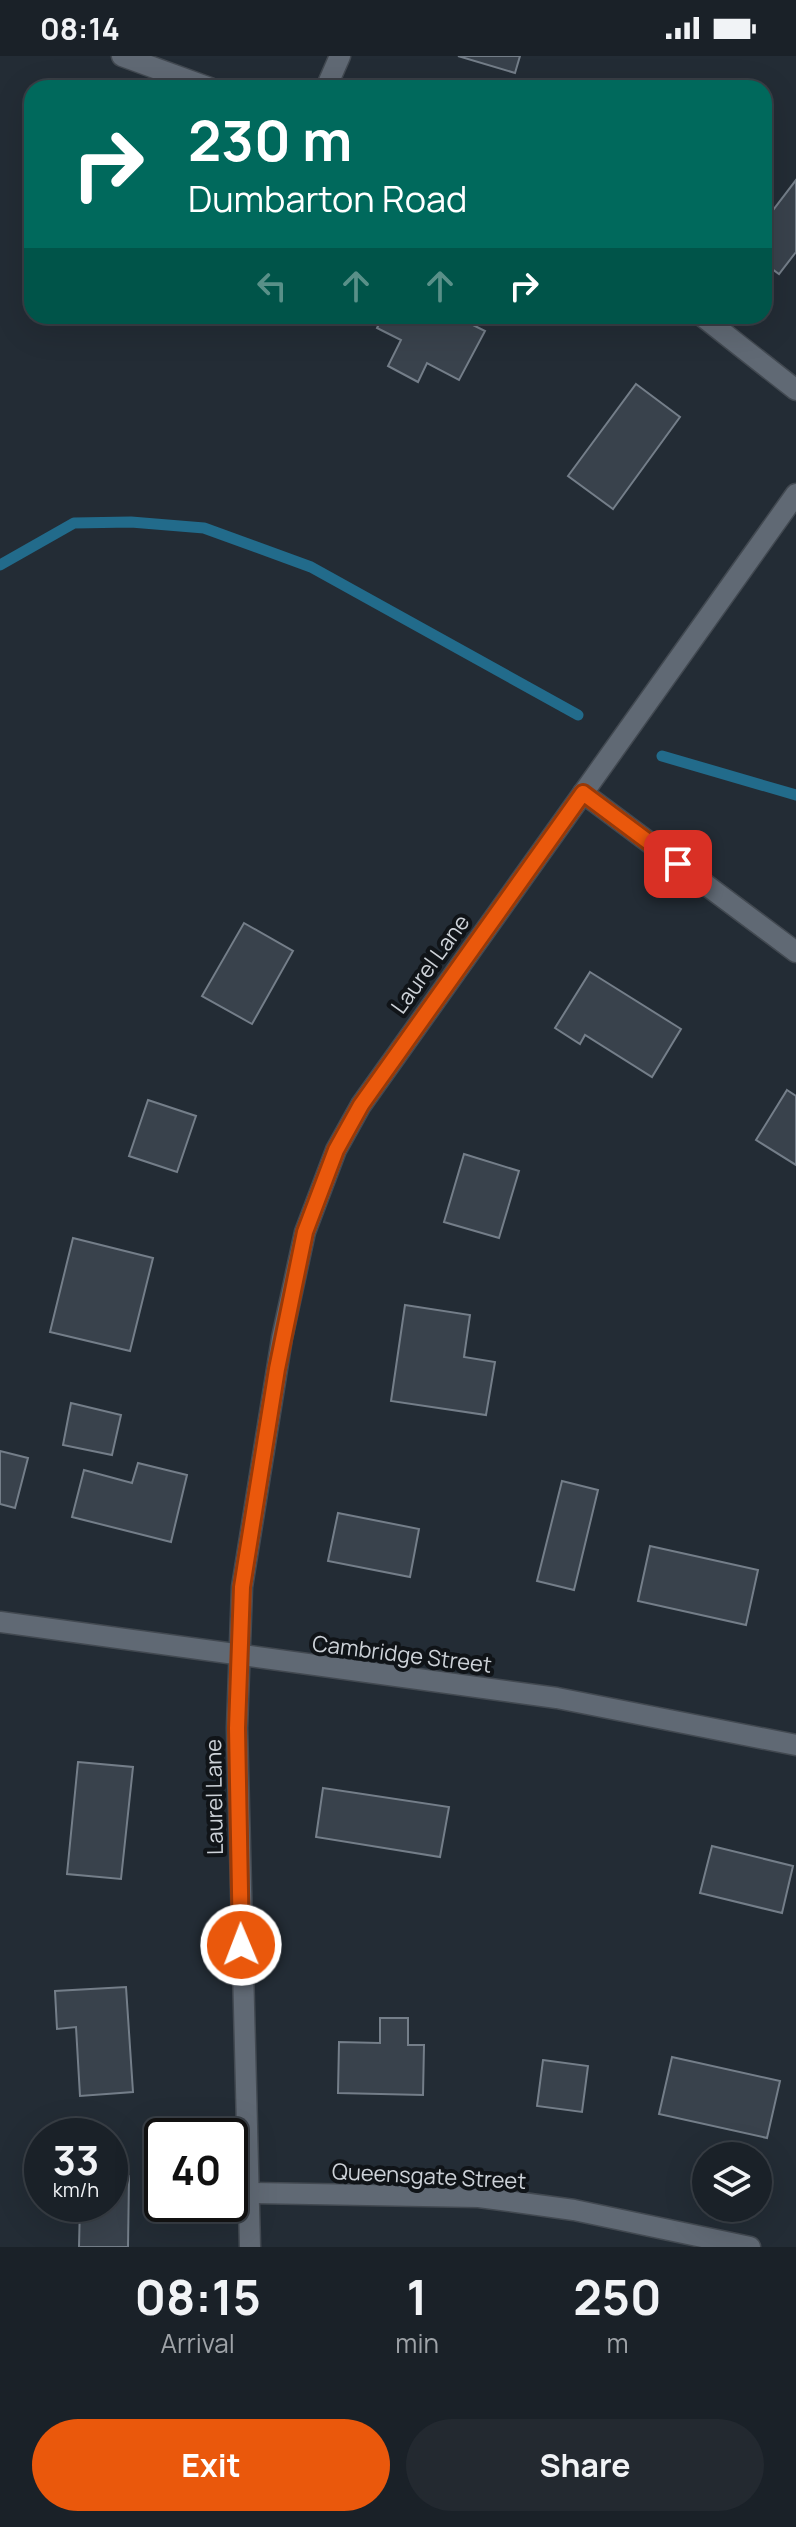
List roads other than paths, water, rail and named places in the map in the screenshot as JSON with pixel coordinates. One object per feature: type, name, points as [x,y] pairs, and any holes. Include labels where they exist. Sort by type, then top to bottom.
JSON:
[{"type":"street","points":[[122,56],[188,80]]},
{"type":"street","points":[[330,80],[340,56]]},
{"type":"street","points":[[712,324],[796,390]]},
{"type":"street","name":"Laurel Lane","points":[[245,2118],[237,1728],[242,1587],[282,1338],[305,1232],[336,1150],[405,1040],[796,494]]},
{"type":"street","points":[[583,793],[796,952]]},
{"type":"street","name":"Cambridge Street","points":[[0,1622],[557,1698],[796,1745]]},
{"type":"street","name":"Queensgate Street","points":[[248,2193],[479,2197],[574,2210],[750,2247]]},
{"type":"street","name":"Laurel Lane","points":[[248,2211],[250,2247]]},
{"type":"waterway","points":[[0,565],[74,523],[131,522],[204,528],[311,567],[578,715]]},
{"type":"waterway","points":[[662,756],[796,795]]}]
